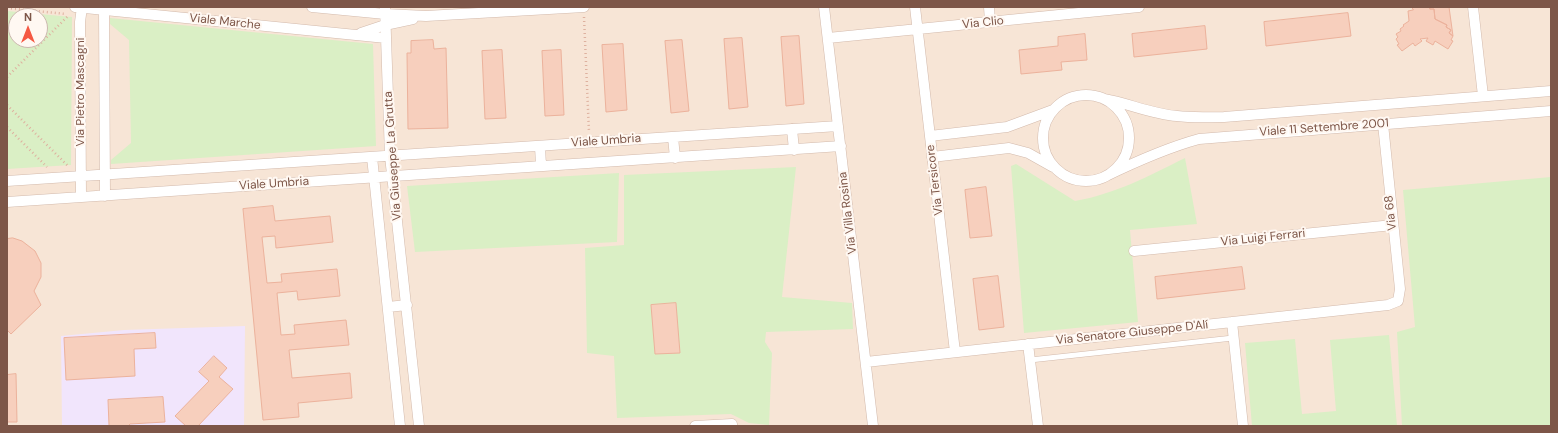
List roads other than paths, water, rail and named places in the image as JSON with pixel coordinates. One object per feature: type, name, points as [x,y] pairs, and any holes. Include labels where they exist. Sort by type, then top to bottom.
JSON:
[{"type":"street","points":[[312,7],[385,11],[426,16],[584,7]]},
{"type":"street","name":"Via Villa Rosina","points":[[824,7],[874,424]]},
{"type":"street","name":"Via Tersicore","points":[[915,7],[955,352]]},
{"type":"street","points":[[989,7],[990,22]]},
{"type":"street","name":"Via Clio","points":[[828,38],[1139,7]]},
{"type":"street","points":[[1473,7],[1483,96]]},
{"type":"street","name":"Viale Marche","points":[[77,10],[104,8],[386,38]]},
{"type":"street","name":"Via Pietro Mascagni","points":[[104,8],[105,196]]},
{"type":"street","name":"Via Pietro Mascagni","points":[[77,10],[80,22],[81,197]]},
{"type":"street","name":"Via Giuseppe La Grutta","points":[[385,11],[390,156],[419,426]]},
{"type":"street","name":"Viale Marche","points":[[351,35],[366,33],[385,25],[426,16]]},
{"type":"street","name":"Viale 11 Settembre 2001","points":[[1104,99],[1122,102],[1147,111],[1193,118],[1551,91]]},
{"type":"street","points":[[932,157],[1009,148],[1028,153],[1064,175],[1077,180],[1091,181],[1104,177],[1116,169],[1124,158],[1128,144],[1128,131],[1124,118],[1115,106],[1104,99],[1090,95],[1076,96],[1063,101],[1053,110],[1045,123],[1042,138],[1045,154],[1053,167]]},
{"type":"street","points":[[930,136],[1007,127],[1053,110]]},
{"type":"street","name":"Viale 11 Settembre 2001","points":[[1104,177],[1178,144],[1199,138],[1551,111]]},
{"type":"street","name":"Via 68","points":[[1383,124],[1392,225],[1400,289],[1398,301]]},
{"type":"street","name":"Viale Umbria","points":[[7,181],[838,126]]},
{"type":"street","points":[[792,129],[794,150]]},
{"type":"street","points":[[673,137],[675,158]]},
{"type":"street","points":[[540,146],[541,166]]},
{"type":"street","name":"Viale Umbria","points":[[7,202],[841,146]]},
{"type":"street","name":"Via Giuseppe La Grutta","points":[[372,157],[400,426]]},
{"type":"street","name":"Via Luigi Ferrari","points":[[1134,251],[1392,225]]},
{"type":"street","name":"Via Senatore Giuseppe D'Alí","points":[[866,362],[1388,305],[1398,301]]},
{"type":"street","points":[[388,307],[406,305]]},
{"type":"street","points":[[1232,322],[1243,426]]},
{"type":"street","points":[[1028,344],[1038,426]]},
{"type":"street","points":[[695,426],[732,424],[732,426]]},
{"type":"lane","points":[[1030,360],[1233,338]]}]
